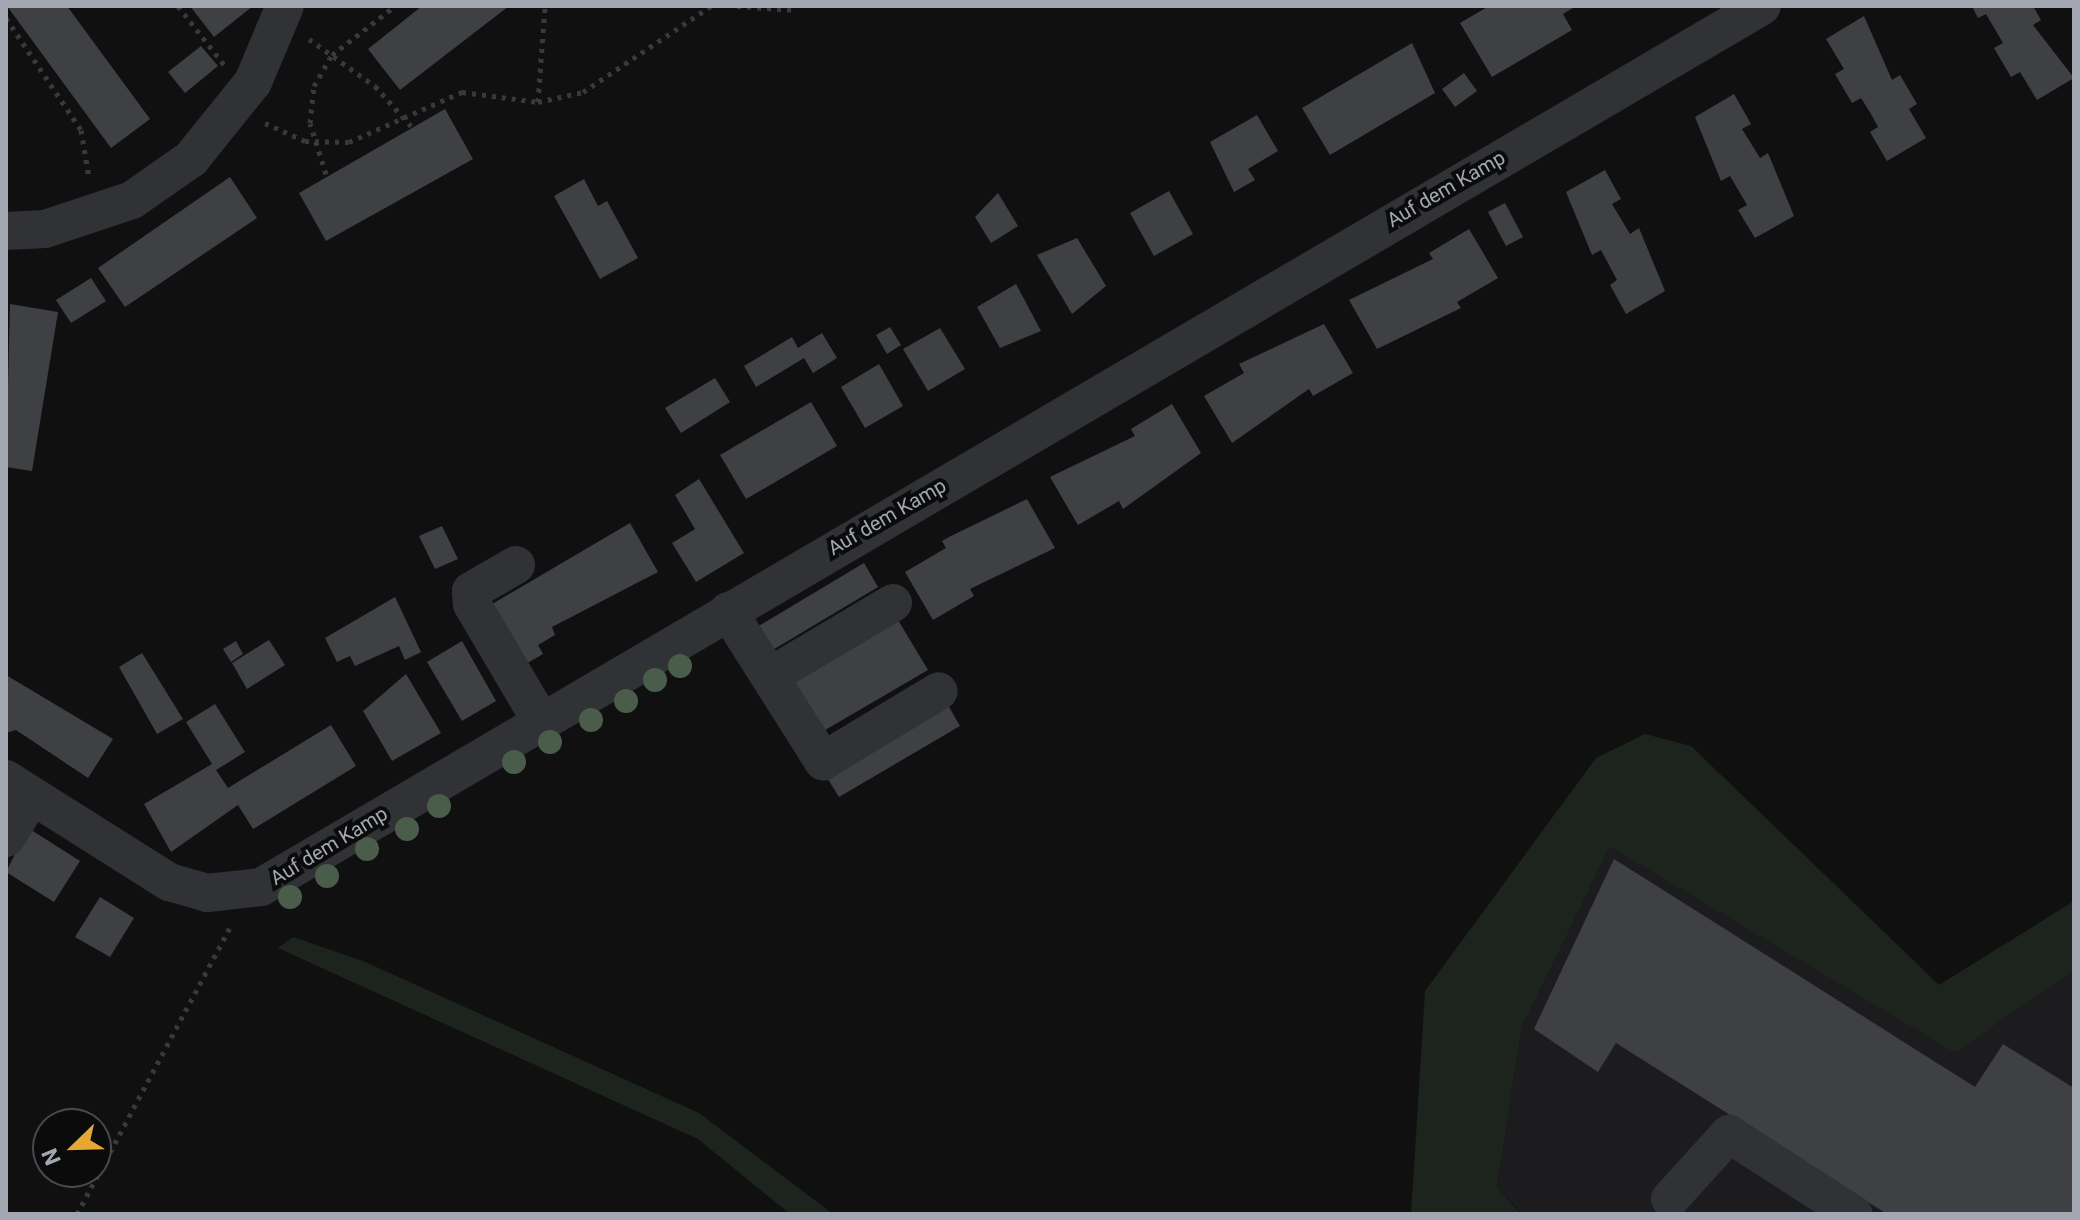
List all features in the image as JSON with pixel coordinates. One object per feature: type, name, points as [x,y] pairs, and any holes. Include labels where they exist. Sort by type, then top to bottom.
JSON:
[{"type":"street","name":"Auf dem Kamp","points":[[19,788],[169,882],[207,893],[261,887],[1762,6]]},
{"type":"street","points":[[6,231],[94,215],[132,200],[191,159],[244,95],[283,13]]},
{"type":"street","points":[[516,565],[471,591],[472,604],[541,721]]},
{"type":"street","points":[[770,676],[893,603]]},
{"type":"street","points":[[728,611],[823,761],[939,691]]},
{"type":"street","points":[[6,838],[19,788]]},
{"type":"street","points":[[1670,1199],[1729,1134],[1853,1214]]},
{"type":"path","points":[[178,6],[244,95],[316,143],[349,142],[462,92],[538,102],[583,92],[711,6]]},
{"type":"path","points":[[326,174],[310,123],[314,86],[332,55],[395,6]]},
{"type":"path","points":[[538,102],[545,6]]},
{"type":"path","points":[[737,6],[797,10]]},
{"type":"path","points":[[283,13],[411,126]]},
{"type":"path","points":[[6,18],[81,130],[94,215]]},
{"type":"path","points":[[77,1214],[229,928],[261,887]]},
{"type":"shaded area","points":[[1645,734],[1691,746],[1939,985],[2074,901],[2074,970],[1955,1053],[1610,847],[1522,1027],[1497,1187],[1521,1214],[1411,1214],[1425,991],[1596,758]]},
{"type":"shaded area","points":[[1610,847],[1955,1053],[2074,970],[2074,1214],[1522,1214],[1497,1187],[1522,1027]]},
{"type":"shaded area","points":[[293,937],[363,961],[699,1113],[833,1214],[790,1214],[698,1139],[278,948]]},
{"type":"building","points":[[7,6],[67,6],[150,119],[111,148]]},
{"type":"building","points":[[190,6],[253,6],[214,37]]},
{"type":"building","points":[[422,6],[509,6],[400,90],[368,49]]},
{"type":"building","points":[[1489,6],[1576,6],[1563,14],[1572,30],[1492,77],[1460,23]]},
{"type":"building","points":[[1972,6],[2033,6],[2041,20],[2033,25],[2074,78],[2037,100],[2020,72],[2011,77],[1994,48],[2003,43],[1986,14],[1978,18]]},
{"type":"building","points":[[1864,16],[1892,80],[1900,75],[1917,104],[1909,109],[1926,138],[1887,161],[1870,132],[1878,127],[1871,114],[1861,98],[1852,103],[1835,74],[1844,69],[1826,39]]},
{"type":"building","points":[[1412,43],[1435,93],[1330,155],[1302,108]]},
{"type":"building","points":[[201,46],[218,66],[185,93],[168,72]]},
{"type":"building","points":[[1464,73],[1477,91],[1455,107],[1442,89]]},
{"type":"building","points":[[1734,94],[1751,124],[1742,129],[1760,158],[1768,153],[1794,216],[1755,238],[1738,210],[1747,205],[1730,176],[1721,181],[1695,117]]},
{"type":"building","points":[[445,109],[473,159],[326,241],[299,193]]},
{"type":"building","points":[[1257,115],[1278,151],[1248,169],[1255,180],[1234,192],[1210,142]]},
{"type":"building","points":[[1605,170],[1621,199],[1612,204],[1630,234],[1639,228],[1665,291],[1626,314],[1610,285],[1617,280],[1601,250],[1592,255],[1566,192]]},
{"type":"building","points":[[230,177],[257,218],[125,307],[98,268]]},
{"type":"building","points":[[584,179],[598,206],[607,201],[638,258],[600,279],[554,196]]},
{"type":"building","points":[[1169,191],[1193,234],[1154,256],[1130,213]]},
{"type":"building","points":[[998,193],[1018,226],[991,243],[975,217]]},
{"type":"building","points":[[1505,203],[1523,237],[1506,246],[1488,212]]},
{"type":"building","points":[[1469,229],[1498,278],[1457,302],[1461,308],[1377,349],[1349,300],[1433,259],[1429,253]]},
{"type":"building","points":[[1077,238],[1106,286],[1072,314],[1037,255]]},
{"type":"building","points":[[91,278],[106,301],[71,323],[56,300]]},
{"type":"building","points":[[1016,284],[1041,331],[1000,348],[977,307]]},
{"type":"building","points":[[10,304],[58,312],[32,471],[6,467]]},
{"type":"building","points":[[1324,324],[1353,373],[1313,396],[1309,389],[1232,443],[1204,396],[1244,373],[1239,364]]},
{"type":"building","points":[[890,327],[901,345],[887,354],[876,335]]},
{"type":"building","points":[[940,328],[965,369],[928,391],[903,349]]},
{"type":"building","points":[[822,333],[837,358],[813,373],[804,358],[756,387],[744,366],[792,337],[798,348]]},
{"type":"building","points":[[879,364],[903,406],[865,428],[841,387]]},
{"type":"building","points":[[715,378],[730,402],[681,433],[665,408]]},
{"type":"building","points":[[811,402],[837,446],[746,499],[720,455]]},
{"type":"building","points":[[1172,404],[1201,453],[1123,509],[1119,501],[1078,525],[1050,477],[1135,436],[1131,429]]},
{"type":"building","points":[[699,479],[744,553],[696,582],[672,543],[695,529],[675,495]]},
{"type":"building","points":[[1027,499],[1055,548],[970,589],[974,596],[933,620],[905,572],[946,548],[942,541]]},
{"type":"building","points":[[630,523],[658,572],[552,627],[555,635],[538,645],[543,654],[524,665],[482,610]]},
{"type":"building","points":[[442,526],[458,559],[435,569],[419,536]]},
{"type":"building","points":[[864,563],[878,587],[771,651],[757,627]]},
{"type":"building","points":[[395,597],[421,652],[405,660],[399,646],[355,666],[350,656],[337,662],[325,638]]},
{"type":"building","points":[[898,620],[928,670],[820,733],[790,683]]},
{"type":"building","points":[[269,640],[285,665],[247,689],[232,663]]},
{"type":"building","points":[[236,641],[243,654],[231,662],[223,649]]},
{"type":"building","points":[[462,641],[496,701],[462,721],[427,662]]},
{"type":"building","points":[[142,653],[183,719],[157,734],[119,667]]},
{"type":"building","points":[[406,674],[441,733],[392,761],[363,711]]},
{"type":"building","points":[[6,675],[113,739],[88,778],[16,730],[6,733]]},
{"type":"building","points":[[215,704],[245,752],[216,770],[228,788],[331,725],[356,766],[253,829],[238,805],[171,852],[144,804],[212,764],[186,722]]},
{"type":"building","points":[[948,705],[960,726],[839,797],[826,776]]},
{"type":"building","points":[[28,828],[80,861],[54,902],[6,872]]},
{"type":"building","points":[[1614,859],[1975,1087],[2003,1044],[2074,1088],[2074,1214],[1887,1214],[1616,1043],[1598,1072],[1534,1029]]},
{"type":"building","points":[[100,897],[134,918],[110,957],[75,937]]}]
